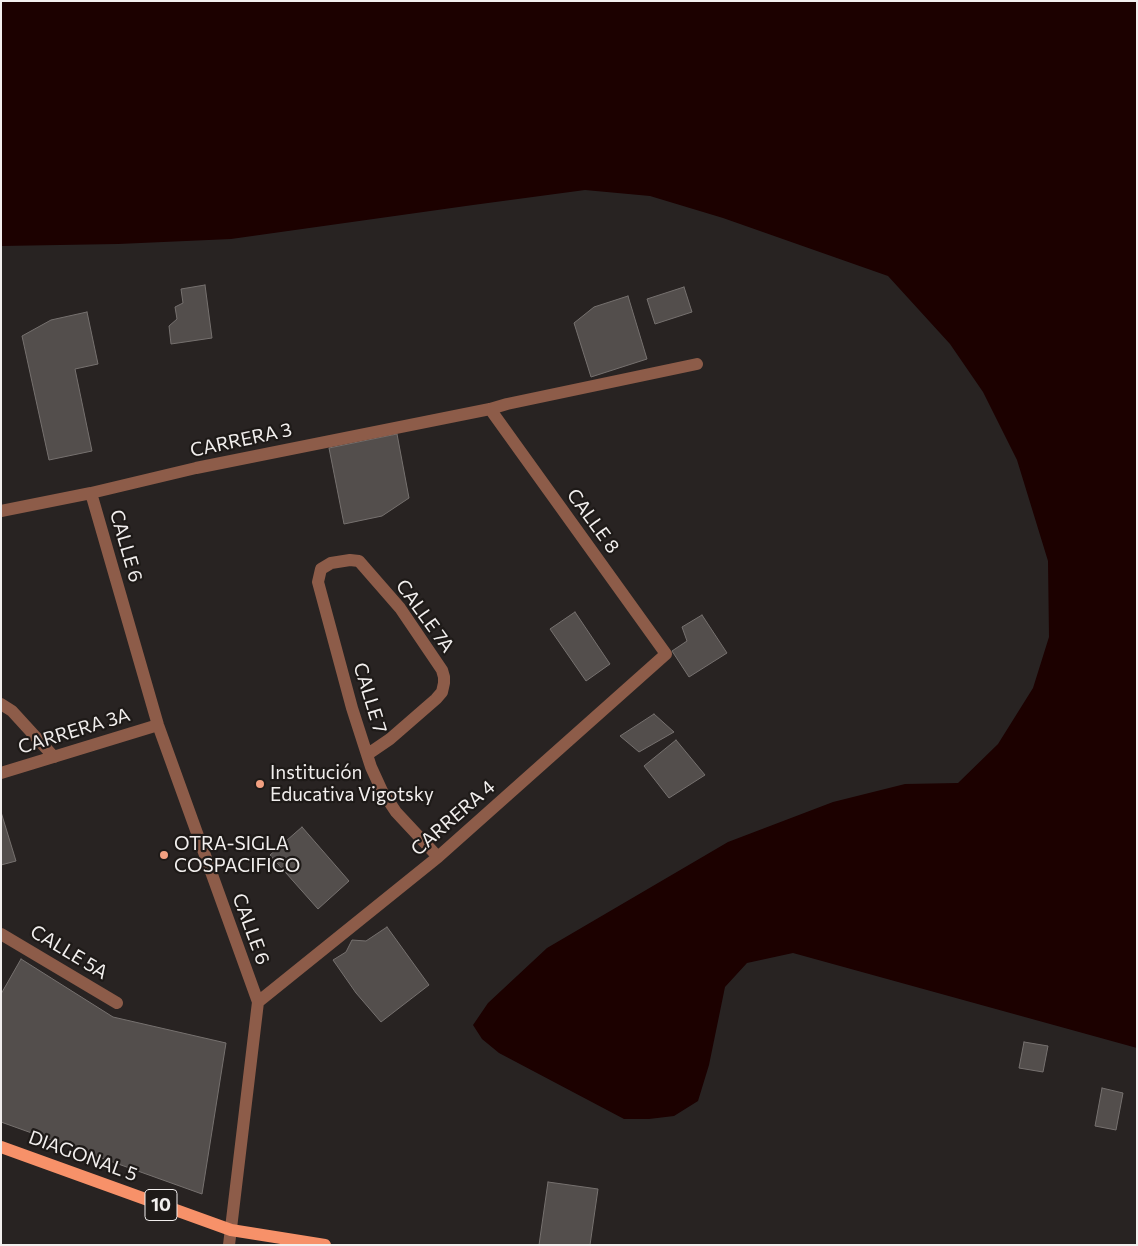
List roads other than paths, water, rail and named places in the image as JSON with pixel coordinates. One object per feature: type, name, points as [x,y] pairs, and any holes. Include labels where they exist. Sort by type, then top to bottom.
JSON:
[{"type":"main road","name":"DIAGONAL 5","points":[[1,1146],[231,1230],[325,1245]]},
{"type":"street","name":"CARRERA 3","points":[[1,511],[91,493],[196,468],[490,409],[697,364]]},
{"type":"street","name":"CALLE 8","points":[[490,409],[666,654]]},
{"type":"street","name":"CALLE 6","points":[[91,493],[158,725],[258,1002],[229,1245]]},
{"type":"street","name":"CALLE 7","points":[[359,561],[350,560],[331,564],[321,569],[318,582],[352,708],[371,767],[382,791],[396,812],[438,857]]},
{"type":"street","name":"CALLE 7A","points":[[359,561],[400,608],[442,670],[444,677],[442,692],[436,700],[390,739],[368,754]]},
{"type":"street","name":"CARRERA 4","points":[[258,1002],[438,857],[666,654]]},
{"type":"street","points":[[1,704],[12,711],[54,757]]},
{"type":"street","name":"CARRERA 3A","points":[[1,772],[158,725]]},
{"type":"street","name":"CALLE 5A","points":[[1,934],[117,1003]]},
{"type":"place","name":"Institución Educativa Vigotsky","points":[[260,784]]},
{"type":"place","name":"OTRA-SIGLA COSPACIFICO","points":[[164,855]]}]
